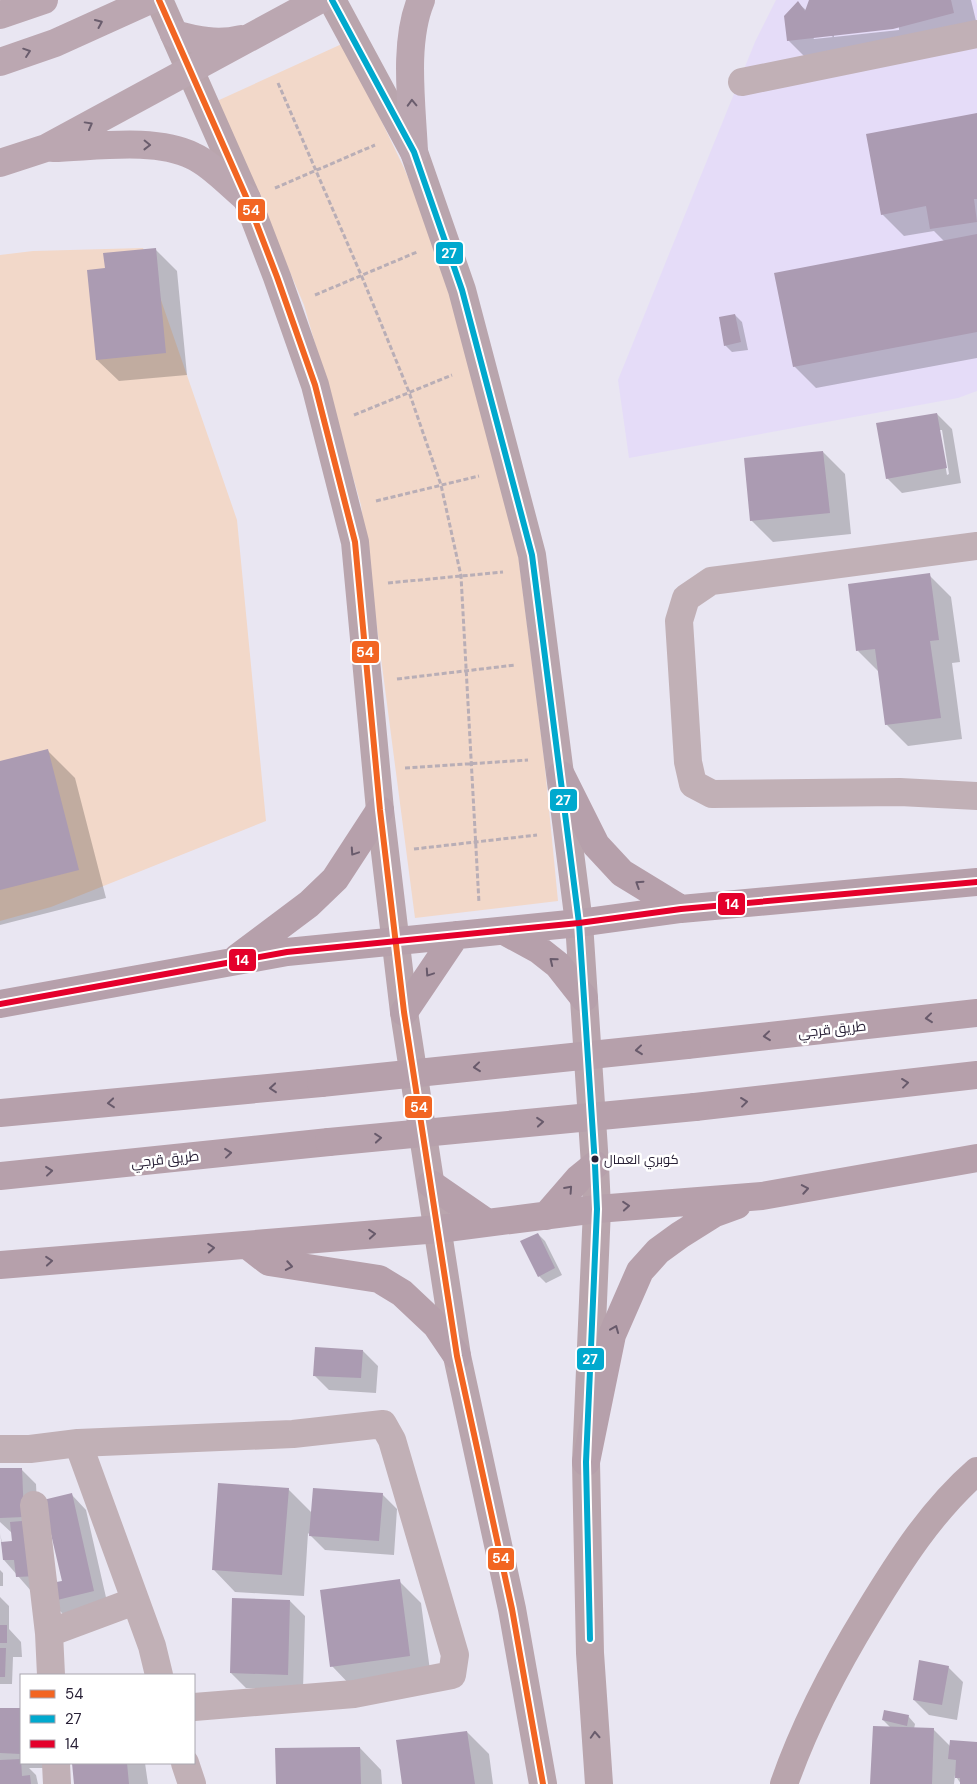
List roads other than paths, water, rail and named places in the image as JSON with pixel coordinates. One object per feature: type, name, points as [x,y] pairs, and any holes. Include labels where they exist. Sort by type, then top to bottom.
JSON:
[{"type":"highway","points":[[561,775],[596,845],[622,873],[681,909]]},
{"type":"highway","points":[[234,961],[309,904],[335,879],[380,810]]},
{"type":"highway","points":[[0,1004],[287,952],[579,923],[681,909],[977,882]]},
{"type":"highway","points":[[504,931],[539,950],[558,965],[584,998]]},
{"type":"highway","points":[[404,1012],[456,935]]},
{"type":"highway","name":"طريق قرجي","points":[[0,1113],[321,1083],[977,1013]]},
{"type":"highway","name":"طريق قرجي","points":[[0,1176],[329,1142],[695,1108],[977,1075]]},
{"type":"highway","points":[[0,1265],[439,1229],[597,1209],[762,1196],[977,1158]]},
{"type":"highway","points":[[546,1216],[579,1178],[595,1165]]},
{"type":"highway","points":[[431,1184],[486,1222]]},
{"type":"highway","points":[[586,1462],[612,1335],[640,1272],[658,1251],[714,1213],[762,1196]]},
{"type":"highway","points":[[247,1245],[269,1262],[379,1279],[402,1293],[436,1325],[456,1356]]},
{"type":"main road","points":[[0,62],[55,42],[150,0]]},
{"type":"main road","points":[[159,0],[189,72],[247,199],[314,385],[355,542],[380,810],[404,1012],[439,1229],[456,1356],[512,1609],[543,1784]]},
{"type":"main road","points":[[174,34],[205,41],[225,43],[260,31],[272,21],[284,0]]},
{"type":"main road","points":[[0,163],[46,148],[319,0]]},
{"type":"main road","points":[[332,0],[414,152],[462,290],[532,555],[579,923],[595,1165],[597,1209],[586,1462],[590,1653],[599,1784]]},
{"type":"main road","points":[[414,152],[410,62],[415,15],[421,0]]},
{"type":"main road","points":[[0,15],[41,1]]},
{"type":"main road","points":[[46,148],[150,145],[173,148],[194,156],[247,199]]},
{"type":"main road","points":[[784,1784],[795,1752],[841,1657],[904,1553],[977,1471]]},
{"type":"street","points":[[742,82],[977,34]]},
{"type":"street","points":[[977,546],[711,581],[686,598],[679,621],[688,762],[693,784],[712,794],[900,792],[977,796]]},
{"type":"street","points":[[0,1449],[30,1449],[78,1443],[293,1434],[382,1424],[392,1440],[455,1655],[452,1675],[354,1694],[195,1707]]},
{"type":"street","points":[[78,1443],[152,1646],[159,1674]]},
{"type":"street","points":[[34,1505],[49,1633],[51,1674]]},
{"type":"street","points":[[49,1633],[135,1601]]},
{"type":"street","points":[[56,1764],[57,1784]]},
{"type":"street","points":[[185,1764],[192,1784]]},
{"type":"place","name":"كوبري العمال","points":[[595,1159]]}]
